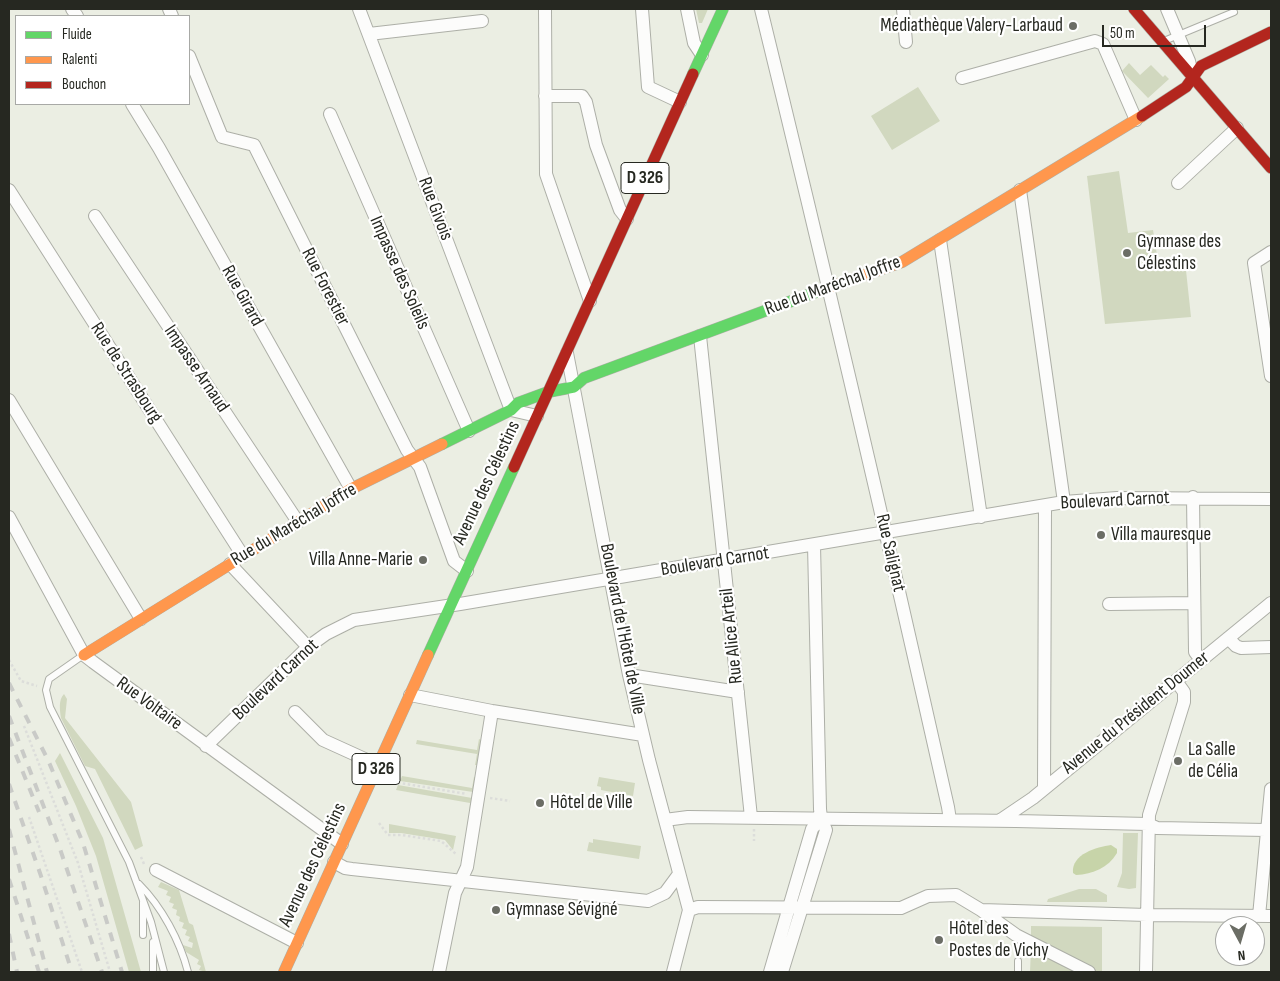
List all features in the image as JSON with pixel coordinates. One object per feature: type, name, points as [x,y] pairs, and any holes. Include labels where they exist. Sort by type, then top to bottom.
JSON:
[{"type":"street","name":"Rue Givois","points":[[359,9],[511,410]]},
{"type":"street","points":[[545,9],[546,174],[590,301]]},
{"type":"street","points":[[642,9],[648,87],[680,102]]},
{"type":"street","points":[[688,9],[694,43],[702,55]]},
{"type":"street","name":"Avenue des Célestins","points":[[284,972],[723,9]]},
{"type":"street","name":"Rue Salignat","points":[[761,9],[829,287],[950,820]]},
{"type":"street","points":[[903,9],[906,42]]},
{"type":"street","points":[[1167,9],[1189,61],[1193,78]]},
{"type":"street","points":[[1136,11],[1271,168]]},
{"type":"street","points":[[369,34],[482,21]]},
{"type":"street","name":"Rue du Maréchal Joffre","points":[[84,654],[351,489],[511,410],[518,403],[548,392],[574,388],[584,378],[829,287],[902,262],[1136,120],[1186,87],[1201,66],[1271,32]]},
{"type":"street","points":[[962,78],[1095,41],[1103,44],[1136,120]]},
{"type":"street","name":"Rue Forestier","points":[[190,58],[222,137],[254,145],[407,450],[420,467],[454,561],[467,571]]},
{"type":"street","points":[[545,96],[582,96],[586,102],[596,145],[620,210],[627,219]]},
{"type":"street","name":"Rue Girard","points":[[133,105],[159,148],[351,489]]},
{"type":"street","name":"Impasse des Soleils","points":[[330,114],[469,431]]},
{"type":"street","points":[[1178,183],[1237,128]]},
{"type":"street","name":"Rue de Strasbourg","points":[[9,190],[243,556]]},
{"type":"street","points":[[1020,190],[1064,502]]},
{"type":"street","name":"Impasse Arnaud","points":[[95,216],[298,522]]},
{"type":"street","points":[[940,240],[981,517]]},
{"type":"street","points":[[1271,252],[1254,263],[1271,376]]},
{"type":"street","name":"Rue Alice Arteil","points":[[700,336],[752,817]]},
{"type":"street","name":"Boulevard de l'Hôtel de Ville","points":[[567,351],[629,675],[688,908]]},
{"type":"street","points":[[9,400],[141,619]]},
{"type":"street","points":[[511,410],[537,416]]},
{"type":"street","name":"Boulevard Carnot","points":[[206,746],[308,647],[326,634],[354,620],[451,606],[1064,502],[1117,498],[1271,499]]},
{"type":"street","points":[[1193,498],[1195,652],[1201,660]]},
{"type":"street","points":[[1044,788],[1045,506]]},
{"type":"street","name":"Rue Voltaire","points":[[9,517],[84,654],[206,746],[342,844]]},
{"type":"street","points":[[782,972],[826,830],[821,818],[814,545]]},
{"type":"street","points":[[230,564],[308,647]]},
{"type":"street","name":"Avenue du Président Doumer","points":[[999,821],[1044,788],[1271,603]]},
{"type":"street","points":[[1109,604],[1194,604]]},
{"type":"street","points":[[1228,638],[1241,648],[1271,648]]},
{"type":"street","points":[[629,675],[738,692]]},
{"type":"street","points":[[1146,972],[1148,824],[1149,815],[1184,702],[1184,692],[1176,681]]},
{"type":"street","points":[[410,695],[492,712],[643,735]]},
{"type":"street","points":[[295,712],[323,740],[378,765]]},
{"type":"street","points":[[439,972],[455,894],[467,867],[492,712]]},
{"type":"street","points":[[981,910],[1265,916],[1271,789]]},
{"type":"street","points":[[665,820],[688,817],[752,817],[1148,824],[1157,828],[1268,834]]},
{"type":"street","points":[[770,972],[812,829],[821,818]]},
{"type":"street","points":[[334,862],[345,868],[352,869],[648,901],[665,893],[679,874]]},
{"type":"street","points":[[156,870],[297,943]]},
{"type":"street","points":[[673,972],[688,908],[901,908],[928,896],[956,895],[981,910],[1016,936],[1089,972]]},
{"type":"lane","points":[[1163,42],[1234,12]]},
{"type":"lane","points":[[84,654],[49,679],[46,690],[50,707],[129,862],[143,896],[164,970]]},
{"type":"lane","points":[[137,881],[150,894],[160,910],[181,950],[188,972]]},
{"type":"lane","points":[[143,896],[143,935]]},
{"type":"lane","points":[[153,972],[154,931]]},
{"type":"lane","points":[[1018,961],[1018,972]]},
{"type":"path","points":[[9,660],[21,681],[46,690]]},
{"type":"path","points":[[24,726],[78,863],[110,972]]},
{"type":"path","points":[[385,781],[510,801]]},
{"type":"path","points":[[30,817],[82,972]]},
{"type":"path","points":[[379,823],[388,834],[441,841],[455,852],[467,867]]},
{"type":"shaded area","points":[[696,9],[708,9],[702,23],[699,23]]},
{"type":"shaded area","points":[[1129,63],[1140,75],[1151,65],[1163,77],[1165,75],[1169,79],[1148,98],[1122,71]]},
{"type":"shaded area","points":[[918,87],[940,121],[892,150],[871,116]]},
{"type":"shaded area","name":"Gymnase des Célestins","points":[[1119,171],[1128,233],[1153,230],[1159,268],[1185,261],[1191,317],[1105,324],[1087,176]]},
{"type":"shaded area","points":[[64,694],[67,699],[65,718],[131,802],[143,846],[135,850],[95,769],[85,766],[61,718],[60,702]]},
{"type":"shaded area","points":[[479,739],[481,740],[477,765],[475,765],[477,754],[416,744],[417,740],[477,750]]},
{"type":"shaded area","points":[[60,753],[103,838],[141,972],[129,972],[96,856],[55,761]]},
{"type":"shaded area","points":[[402,776],[472,788],[475,777],[473,792],[400,781]]},
{"type":"shaded area","points":[[599,777],[635,783],[633,796],[601,790],[601,787],[597,786]]},
{"type":"shaded area","points":[[398,785],[472,798],[469,814],[470,803],[396,790]]},
{"type":"shaded area","points":[[389,824],[456,836],[453,850],[445,840],[389,833]]},
{"type":"shaded area","points":[[1123,833],[1138,833],[1136,888],[1117,887],[1122,873]]},
{"type":"shaded area","points":[[593,839],[641,846],[639,859],[587,851],[589,842],[593,843]]},
{"type":"shaded area","points":[[1111,845],[1117,849],[1117,853],[1105,866],[1088,873],[1076,875],[1073,873],[1073,866],[1080,856],[1092,850]]},
{"type":"shaded area","points":[[161,882],[179,890],[189,923],[193,925],[206,972],[199,970],[201,966],[197,964],[199,960],[186,952],[183,945],[192,948],[193,943],[188,941],[190,937],[185,935],[187,930],[182,928],[184,923],[179,921],[180,917],[176,915],[177,910],[172,908],[174,904],[169,902],[171,897],[166,895],[168,891],[158,887]]},
{"type":"shaded area","points":[[1079,889],[1096,889],[1107,895],[1107,902],[1047,902],[1048,899]]},
{"type":"shaded area","points":[[1031,926],[1102,927],[1102,972],[1093,972],[1031,941]]},
{"type":"shaded area","points":[[1031,948],[1084,972],[1030,972]]},
{"type":"railway","points":[[9,683],[48,760],[83,843],[122,972]]},
{"type":"railway","points":[[9,716],[60,849],[102,972]]},
{"type":"railway","points":[[9,738],[39,812]]},
{"type":"railway","points":[[9,784],[72,972]]},
{"type":"railway","points":[[9,829],[47,972]]},
{"type":"railway","points":[[9,879],[39,972]]},
{"type":"railway","points":[[9,934],[17,972]]},
{"type":"traffic: fast","points":[[693,74],[723,9]]},
{"type":"traffic: fast","points":[[442,444],[511,410],[518,403],[548,392],[574,387],[584,378],[824,289]]},
{"type":"traffic: fast","points":[[428,655],[514,467]]},
{"type":"traffic: slow","points":[[824,289],[902,262],[1142,116]]},
{"type":"traffic: slow","points":[[84,655],[351,489],[442,444]]},
{"type":"traffic: slow","points":[[284,972],[428,655]]},
{"type":"traffic: jam","points":[[1134,9],[1271,168]]},
{"type":"traffic: jam","points":[[1142,116],[1186,87],[1201,66],[1271,32]]},
{"type":"traffic: jam","points":[[514,467],[693,74]]},
{"type":"place","name":"Médiathèque Valery-Larbaud","points":[[1073,26]]},
{"type":"place","name":"Gymnase des Célestins","points":[[1127,253]]},
{"type":"place","name":"Villa mauresque","points":[[1101,535]]},
{"type":"place","name":"Villa Anne-Marie","points":[[423,560]]},
{"type":"place","name":"La Salle de Célia","points":[[1178,761]]},
{"type":"place","name":"Hôtel de Ville","points":[[540,803]]},
{"type":"place","name":"Gymnase Sévigné","points":[[496,910]]},
{"type":"place","name":"Hôtel des Postes de Vichy","points":[[939,940]]}]
